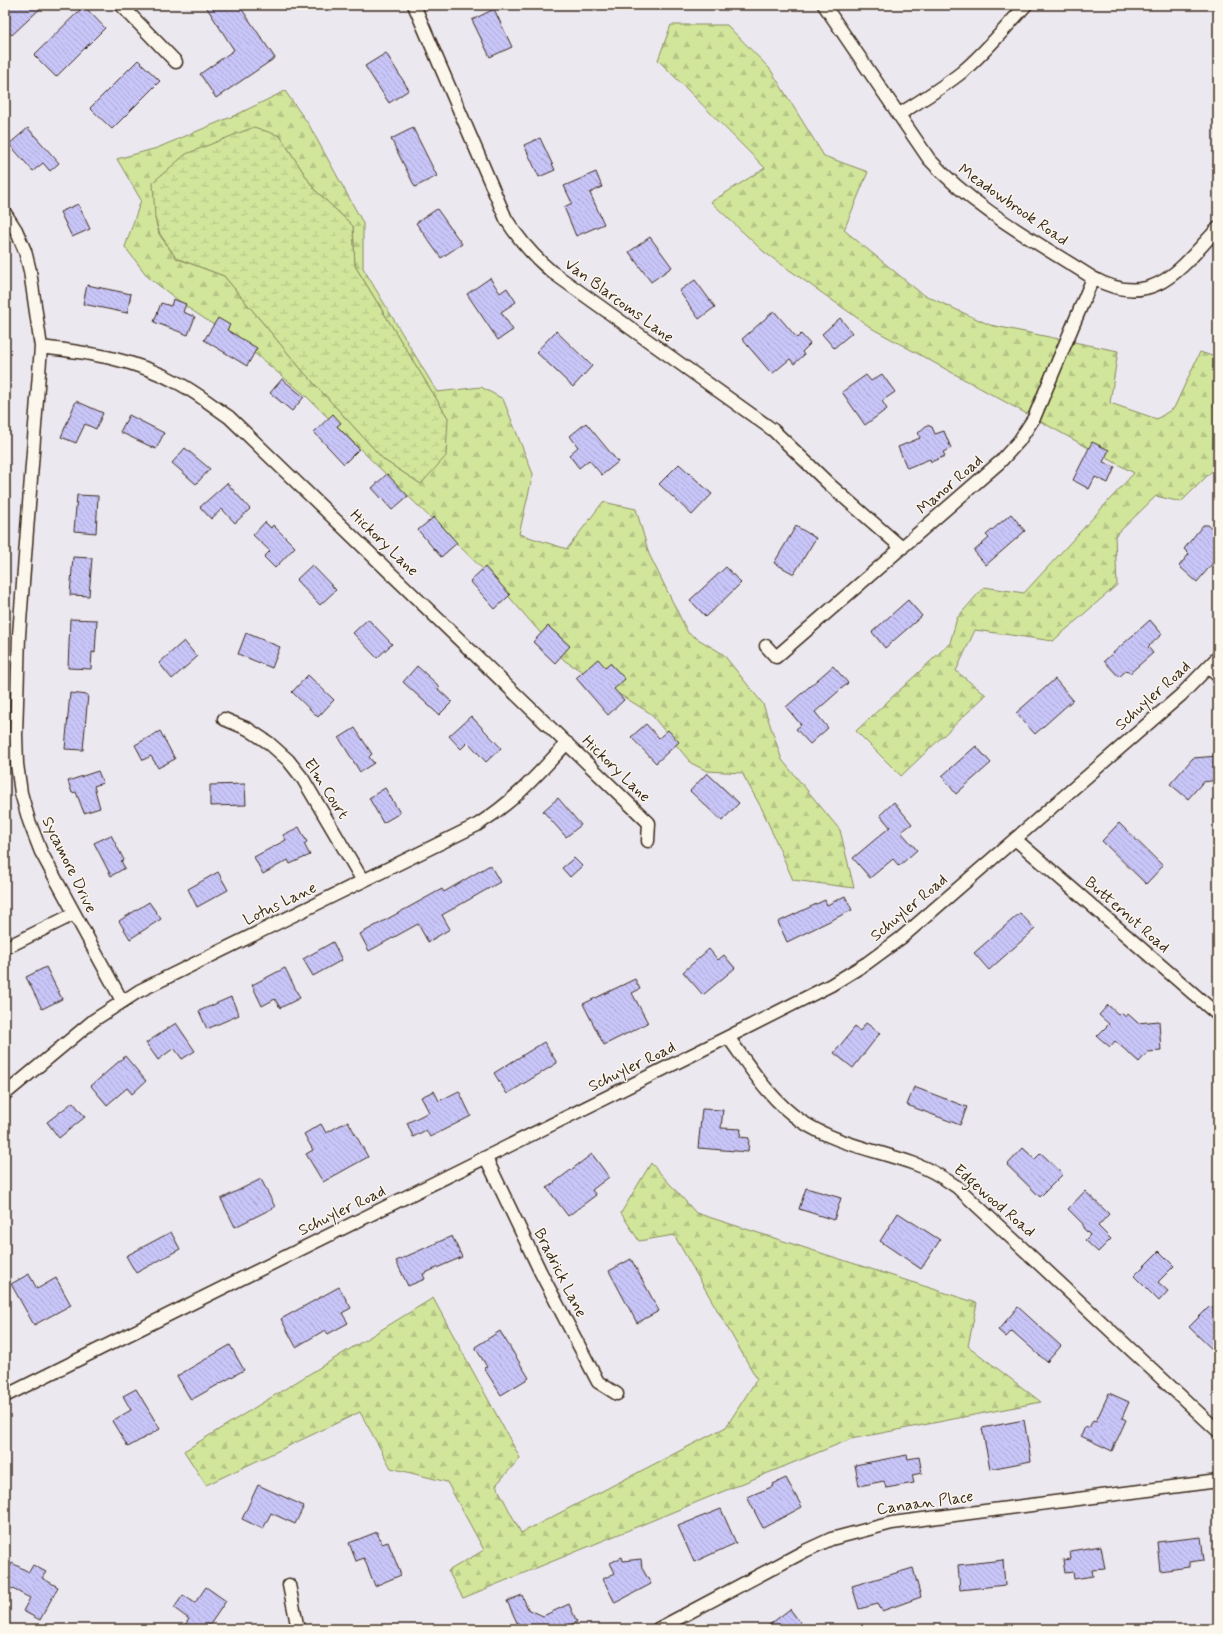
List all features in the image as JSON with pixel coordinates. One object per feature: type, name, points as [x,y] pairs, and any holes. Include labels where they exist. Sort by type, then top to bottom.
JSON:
[{"type":"street","points":[[121,5],[176,62]]},
{"type":"street","name":"Van Blarcoms Lane","points":[[414,5],[506,219],[519,240],[534,257],[552,272],[773,430],[825,480],[902,548]]},
{"type":"street","name":"Meadowbrook Road","points":[[824,5],[929,159],[948,180],[969,198],[1107,286],[1122,290],[1137,290],[1153,287],[1166,281],[1177,272],[1218,228]]},
{"type":"street","points":[[898,115],[962,72],[988,48],[1026,5]]},
{"type":"street","name":"Sycamore Drive","points":[[5,213],[16,230],[25,251],[30,271],[41,347],[20,635],[16,735],[17,764],[21,793],[29,821],[41,852],[122,1001]]},
{"type":"street","name":"Manor Road","points":[[766,646],[776,658],[1000,462],[1019,441],[1034,418],[1044,396],[1093,278]]},
{"type":"street","name":"Hickory Lane","points":[[41,347],[104,355],[143,367],[180,384],[229,417],[649,823],[648,841]]},
{"type":"street","name":"Schuyler Road","points":[[5,1396],[831,986],[867,963],[901,938],[1181,695],[1209,668],[1218,657]]},
{"type":"street","points":[[1209,668],[1218,676]]},
{"type":"street","name":"Elm Court","points":[[224,719],[248,729],[269,743],[288,760],[303,779],[363,881]]},
{"type":"street","name":"Lotus Lane","points":[[5,1094],[65,1043],[122,1001],[477,825],[499,811],[521,793],[567,743]]},
{"type":"street","name":"Butternut Road","points":[[1015,839],[1218,1015]]},
{"type":"street","points":[[5,948],[74,914]]},
{"type":"street","name":"Edgewood Road","points":[[728,1037],[765,1089],[782,1106],[801,1121],[839,1140],[916,1164],[935,1172],[957,1187],[1218,1431]]},
{"type":"street","name":"Bradrick Lane","points":[[486,1158],[541,1273],[598,1382],[617,1394]]},
{"type":"street","name":"Canaan Place","points":[[658,1629],[805,1551],[831,1539],[864,1529],[892,1523],[1218,1481]]},
{"type":"street","points":[[289,1585],[298,1629]]},
{"type":"green space","points":[[671,25],[727,25],[770,69],[824,156],[868,172],[844,230],[922,294],[990,325],[1118,351],[1110,403],[1157,419],[1174,408],[1200,352],[1218,358],[1218,465],[1181,502],[1156,496],[1115,536],[1117,585],[1053,641],[975,630],[956,671],[986,695],[901,776],[856,731],[950,643],[957,618],[984,587],[1024,593],[1134,473],[873,329],[764,252],[711,202],[765,168],[658,60]]},
{"type":"green space","points":[[285,91],[309,125],[363,223],[363,268],[437,392],[481,387],[503,399],[533,474],[519,534],[567,549],[603,502],[636,509],[649,554],[688,633],[723,654],[763,704],[782,760],[840,830],[854,888],[793,880],[762,809],[742,773],[707,771],[691,763],[650,713],[565,661],[497,583],[306,396],[247,347],[187,307],[148,277],[125,247],[141,200],[117,159],[157,148],[238,114]],"holes":[[[280,136],[314,189],[353,226],[355,266],[448,418],[421,484],[384,460],[301,369],[224,276],[176,258],[159,234],[155,218]]]},
{"type":"green space","points":[[254,127],[280,136],[314,189],[353,226],[355,266],[448,418],[446,456],[421,484],[384,460],[301,369],[224,276],[176,258],[160,234],[155,218],[153,182],[186,154]]},
{"type":"green space","points":[[651,1163],[696,1213],[977,1303],[968,1346],[1041,1402],[851,1439],[463,1598],[448,1571],[484,1550],[447,1482],[391,1468],[360,1412],[206,1485],[184,1451],[433,1298],[520,1458],[496,1485],[521,1533],[726,1427],[757,1379],[674,1235],[639,1241],[621,1213]]},
{"type":"building","points":[[5,5],[44,5],[12,35],[5,28]]},
{"type":"building","points":[[205,5],[239,5],[275,58],[216,98],[200,74],[234,50]]},
{"type":"building","points":[[84,6],[105,28],[56,77],[34,55]]},
{"type":"building","points":[[494,9],[512,47],[490,57],[472,20]]},
{"type":"building","points":[[386,53],[409,90],[389,103],[365,66]]},
{"type":"building","points":[[138,60],[160,81],[112,129],[90,108]]},
{"type":"building","points":[[28,128],[59,163],[50,171],[43,163],[33,171],[9,144]]},
{"type":"building","points":[[413,128],[437,176],[415,187],[391,139]]},
{"type":"building","points":[[540,138],[555,170],[539,177],[524,145]]},
{"type":"building","points":[[596,172],[602,187],[590,193],[604,224],[576,236],[564,207],[572,203],[564,186]]},
{"type":"building","points":[[78,204],[90,229],[72,237],[60,212]]},
{"type":"building","points":[[437,209],[462,244],[441,258],[416,223]]},
{"type":"building","points":[[650,237],[672,267],[651,282],[629,252]]},
{"type":"building","points":[[490,278],[500,293],[507,288],[516,302],[501,312],[513,330],[498,340],[467,294]]},
{"type":"building","points":[[695,280],[715,307],[699,319],[679,291]]},
{"type":"building","points":[[87,285],[131,294],[127,313],[83,304]]},
{"type":"building","points":[[173,299],[186,304],[183,312],[195,317],[188,335],[154,322],[161,303],[171,306]]},
{"type":"building","points":[[774,311],[797,338],[801,334],[810,344],[802,352],[804,355],[794,364],[790,359],[772,374],[742,339]]},
{"type":"building","points":[[218,318],[230,325],[227,330],[257,348],[247,366],[204,340]]},
{"type":"building","points":[[840,318],[852,333],[834,348],[822,334]]},
{"type":"building","points":[[556,331],[592,366],[573,387],[536,352]]},
{"type":"building","points":[[882,374],[895,392],[882,401],[887,409],[865,425],[842,392],[866,375],[871,381]]},
{"type":"building","points":[[282,379],[304,397],[292,411],[270,393]]},
{"type":"building","points":[[76,401],[103,413],[96,429],[85,424],[76,443],[61,437]]},
{"type":"building","points":[[333,414],[341,423],[337,426],[359,449],[344,464],[314,432]]},
{"type":"building","points":[[129,415],[164,433],[156,449],[120,432]]},
{"type":"building","points":[[586,423],[618,462],[602,475],[589,460],[579,468],[569,455],[578,447],[570,436]]},
{"type":"building","points":[[927,425],[932,427],[935,434],[944,431],[951,448],[943,452],[945,456],[931,462],[930,459],[907,468],[898,447],[920,438],[918,433]]},
{"type":"building","points":[[1092,442],[1109,450],[1103,462],[1115,467],[1108,483],[1095,477],[1089,489],[1073,480]]},
{"type":"building","points":[[185,448],[210,469],[196,484],[172,463]]},
{"type":"building","points":[[679,464],[712,494],[692,515],[659,484]]},
{"type":"building","points":[[387,474],[408,496],[392,510],[372,488]]},
{"type":"building","points":[[227,483],[250,509],[235,523],[222,509],[211,519],[200,507]]},
{"type":"building","points":[[77,495],[98,496],[96,533],[74,531]]},
{"type":"building","points":[[1011,514],[1025,531],[986,565],[974,551],[989,538],[986,535]]},
{"type":"building","points":[[434,517],[457,543],[441,557],[418,530]]},
{"type":"building","points":[[265,522],[271,528],[273,525],[295,547],[275,568],[264,557],[270,551],[253,535]]},
{"type":"building","points":[[1203,525],[1208,525],[1218,533],[1218,557],[1197,582],[1179,566],[1189,554],[1184,549]]},
{"type":"building","points":[[796,526],[816,538],[794,574],[774,563]]},
{"type":"building","points":[[73,557],[92,558],[89,596],[70,595]]},
{"type":"building","points":[[312,565],[336,590],[320,605],[296,580]]},
{"type":"building","points":[[485,567],[510,595],[495,609],[470,581]]},
{"type":"building","points":[[726,567],[741,583],[706,617],[690,600]]},
{"type":"building","points":[[908,600],[922,616],[885,648],[872,632]]},
{"type":"building","points":[[70,619],[97,620],[95,653],[92,652],[91,669],[68,668]]},
{"type":"building","points":[[368,619],[392,644],[377,658],[353,633]]},
{"type":"building","points":[[1150,620],[1162,634],[1148,647],[1153,653],[1130,673],[1127,670],[1119,677],[1104,661]]},
{"type":"building","points":[[548,626],[570,646],[555,663],[533,642]]},
{"type":"building","points":[[246,633],[280,647],[272,668],[238,654]]},
{"type":"building","points":[[184,641],[197,657],[172,679],[159,663]]},
{"type":"building","points":[[598,659],[605,667],[610,663],[625,679],[614,689],[624,700],[608,715],[576,678]]},
{"type":"building","points":[[417,666],[440,687],[438,689],[452,702],[439,715],[403,682]]},
{"type":"building","points":[[833,666],[848,683],[815,712],[828,728],[810,744],[796,729],[801,725],[786,707]]},
{"type":"building","points":[[308,675],[334,700],[318,717],[292,692]]},
{"type":"building","points":[[1055,679],[1073,700],[1035,734],[1016,713]]},
{"type":"building","points":[[70,693],[88,695],[83,750],[65,749]]},
{"type":"building","points":[[471,716],[501,748],[486,762],[468,742],[461,749],[449,736]]},
{"type":"building","points":[[646,724],[659,738],[668,730],[679,742],[656,763],[631,737]]},
{"type":"building","points":[[355,728],[372,754],[369,757],[374,763],[360,772],[339,738]]},
{"type":"building","points":[[160,731],[175,759],[158,768],[151,756],[143,760],[135,745]]},
{"type":"building","points":[[976,746],[991,763],[956,794],[942,776]]},
{"type":"building","points":[[1218,756],[1218,780],[1203,782],[1188,799],[1170,784],[1193,758]]},
{"type":"building","points":[[98,771],[103,783],[94,786],[100,808],[84,813],[76,792],[72,793],[68,781]]},
{"type":"building","points":[[707,773],[739,803],[722,821],[690,791]]},
{"type":"building","points":[[245,784],[246,805],[210,806],[210,785]]},
{"type":"building","points":[[385,788],[400,813],[383,823],[369,798]]},
{"type":"building","points":[[558,798],[581,825],[566,837],[543,811]]},
{"type":"building","points":[[894,802],[912,824],[901,832],[917,850],[899,866],[893,859],[870,878],[853,858],[890,827],[880,815]]},
{"type":"building","points":[[1119,823],[1163,866],[1146,884],[1102,841]]},
{"type":"building","points":[[299,827],[307,842],[304,844],[310,855],[290,864],[288,860],[263,874],[254,857],[286,840],[283,835]]},
{"type":"building","points":[[111,835],[124,860],[121,861],[125,868],[111,876],[94,843]]},
{"type":"building","points":[[574,858],[582,866],[570,877],[562,868]]},
{"type":"building","points":[[490,865],[500,882],[442,915],[450,929],[428,942],[418,924],[369,951],[360,934],[442,889],[444,892]]},
{"type":"building","points":[[218,872],[228,890],[197,907],[188,889]]},
{"type":"building","points":[[845,896],[852,910],[787,942],[778,922],[825,900],[827,905]]},
{"type":"building","points":[[149,902],[161,919],[130,939],[119,921]]},
{"type":"building","points":[[1020,913],[1035,929],[989,970],[974,953]]},
{"type":"building","points":[[333,942],[342,960],[313,976],[303,959]]},
{"type":"building","points":[[709,949],[718,960],[724,955],[735,968],[703,995],[683,972]]},
{"type":"building","points":[[46,967],[62,999],[42,1009],[26,977]]},
{"type":"building","points":[[285,968],[300,998],[280,1008],[275,999],[262,1006],[252,985]]},
{"type":"building","points":[[635,979],[640,989],[632,993],[648,1023],[604,1045],[583,1004]]},
{"type":"building","points":[[231,997],[239,1015],[207,1029],[199,1011]]},
{"type":"building","points":[[1108,1005],[1119,1015],[1121,1013],[1126,1017],[1128,1014],[1138,1023],[1159,1021],[1161,1051],[1148,1052],[1139,1062],[1115,1041],[1110,1047],[1097,1036],[1109,1024],[1099,1015]]},
{"type":"building","points":[[176,1023],[195,1051],[182,1059],[174,1048],[158,1060],[146,1043]]},
{"type":"building","points":[[866,1023],[880,1033],[853,1068],[834,1053],[855,1027],[860,1031]]},
{"type":"building","points":[[544,1042],[557,1063],[507,1094],[494,1073]]},
{"type":"building","points":[[125,1056],[146,1081],[132,1094],[127,1088],[107,1105],[91,1086]]},
{"type":"building","points":[[914,1087],[967,1107],[960,1125],[907,1105]]},
{"type":"building","points":[[434,1091],[439,1101],[459,1091],[471,1116],[430,1137],[426,1130],[413,1137],[407,1123],[429,1112],[421,1097]]},
{"type":"building","points":[[73,1102],[85,1117],[59,1138],[47,1122]]},
{"type":"building","points":[[702,1109],[723,1110],[721,1128],[741,1129],[740,1137],[749,1138],[748,1152],[698,1148]]},
{"type":"building","points":[[348,1121],[368,1157],[323,1182],[306,1154],[313,1150],[304,1134],[321,1124],[326,1133]]},
{"type":"building","points":[[1023,1148],[1035,1159],[1041,1153],[1063,1174],[1040,1197],[1007,1165]]},
{"type":"building","points":[[592,1154],[609,1177],[592,1190],[596,1195],[568,1216],[547,1188]]},
{"type":"building","points":[[261,1179],[275,1207],[235,1227],[221,1199]]},
{"type":"building","points":[[806,1188],[841,1198],[834,1220],[799,1209]]},
{"type":"building","points":[[1085,1191],[1109,1214],[1098,1226],[1111,1239],[1098,1252],[1085,1240],[1090,1235],[1083,1228],[1083,1224],[1068,1209]]},
{"type":"building","points":[[898,1213],[940,1240],[921,1269],[880,1241]]},
{"type":"building","points":[[171,1232],[180,1249],[136,1273],[126,1256]]},
{"type":"building","points":[[452,1236],[462,1257],[423,1274],[425,1279],[408,1286],[396,1261]]},
{"type":"building","points":[[1159,1251],[1174,1266],[1158,1282],[1168,1291],[1159,1301],[1134,1276]]},
{"type":"building","points":[[631,1259],[659,1311],[637,1323],[609,1271]]},
{"type":"building","points":[[29,1274],[37,1289],[56,1278],[71,1305],[34,1325],[11,1284]]},
{"type":"building","points":[[339,1287],[351,1308],[342,1313],[348,1323],[328,1334],[325,1330],[296,1347],[281,1319]]},
{"type":"building","points":[[1210,1306],[1218,1313],[1218,1355],[1189,1327]]},
{"type":"building","points":[[1018,1307],[1061,1346],[1047,1362],[1012,1331],[1006,1337],[998,1330]]},
{"type":"building","points":[[500,1331],[529,1378],[501,1395],[484,1368],[487,1367],[475,1347]]},
{"type":"building","points":[[230,1345],[244,1370],[191,1400],[177,1376]]},
{"type":"building","points":[[136,1389],[160,1429],[128,1447],[112,1421],[131,1410],[123,1396]]},
{"type":"building","points":[[1109,1393],[1129,1402],[1122,1418],[1126,1420],[1112,1451],[1081,1436],[1085,1427],[1089,1428],[1093,1420],[1096,1421]]},
{"type":"building","points":[[1024,1420],[1031,1461],[990,1469],[982,1428]]},
{"type":"building","points":[[907,1455],[908,1459],[919,1457],[922,1473],[912,1475],[914,1483],[886,1488],[884,1481],[859,1486],[855,1465]]},
{"type":"building","points":[[786,1478],[802,1507],[763,1528],[747,1497],[774,1486],[773,1484]]},
{"type":"building","points":[[258,1485],[304,1506],[295,1524],[271,1513],[263,1529],[242,1519]]},
{"type":"building","points":[[721,1509],[736,1543],[694,1562],[678,1526]]},
{"type":"building","points":[[377,1532],[382,1544],[388,1542],[401,1575],[375,1586],[364,1558],[356,1561],[349,1543]]},
{"type":"building","points":[[1201,1537],[1204,1560],[1189,1562],[1189,1567],[1160,1571],[1157,1542]]},
{"type":"building","points":[[1101,1546],[1105,1569],[1092,1570],[1093,1576],[1074,1579],[1073,1572],[1065,1573],[1063,1560],[1071,1559],[1070,1551]]},
{"type":"building","points":[[622,1557],[623,1561],[641,1559],[642,1568],[651,1584],[615,1603],[603,1579],[615,1573],[610,1563]]},
{"type":"building","points":[[1003,1560],[1005,1585],[960,1590],[958,1565]]},
{"type":"building","points":[[12,1563],[29,1572],[33,1565],[46,1572],[42,1578],[58,1587],[40,1620],[23,1611],[30,1598],[5,1585],[5,1576]]},
{"type":"building","points":[[913,1568],[921,1597],[882,1611],[878,1604],[859,1609],[852,1586]]},
{"type":"building","points":[[206,1587],[226,1601],[207,1629],[182,1629],[189,1619],[174,1608],[183,1595],[195,1603]]},
{"type":"building","points":[[522,1595],[528,1609],[543,1616],[569,1604],[577,1622],[562,1629],[520,1629],[507,1601]]},
{"type":"building","points":[[790,1609],[805,1629],[764,1629]]}]
